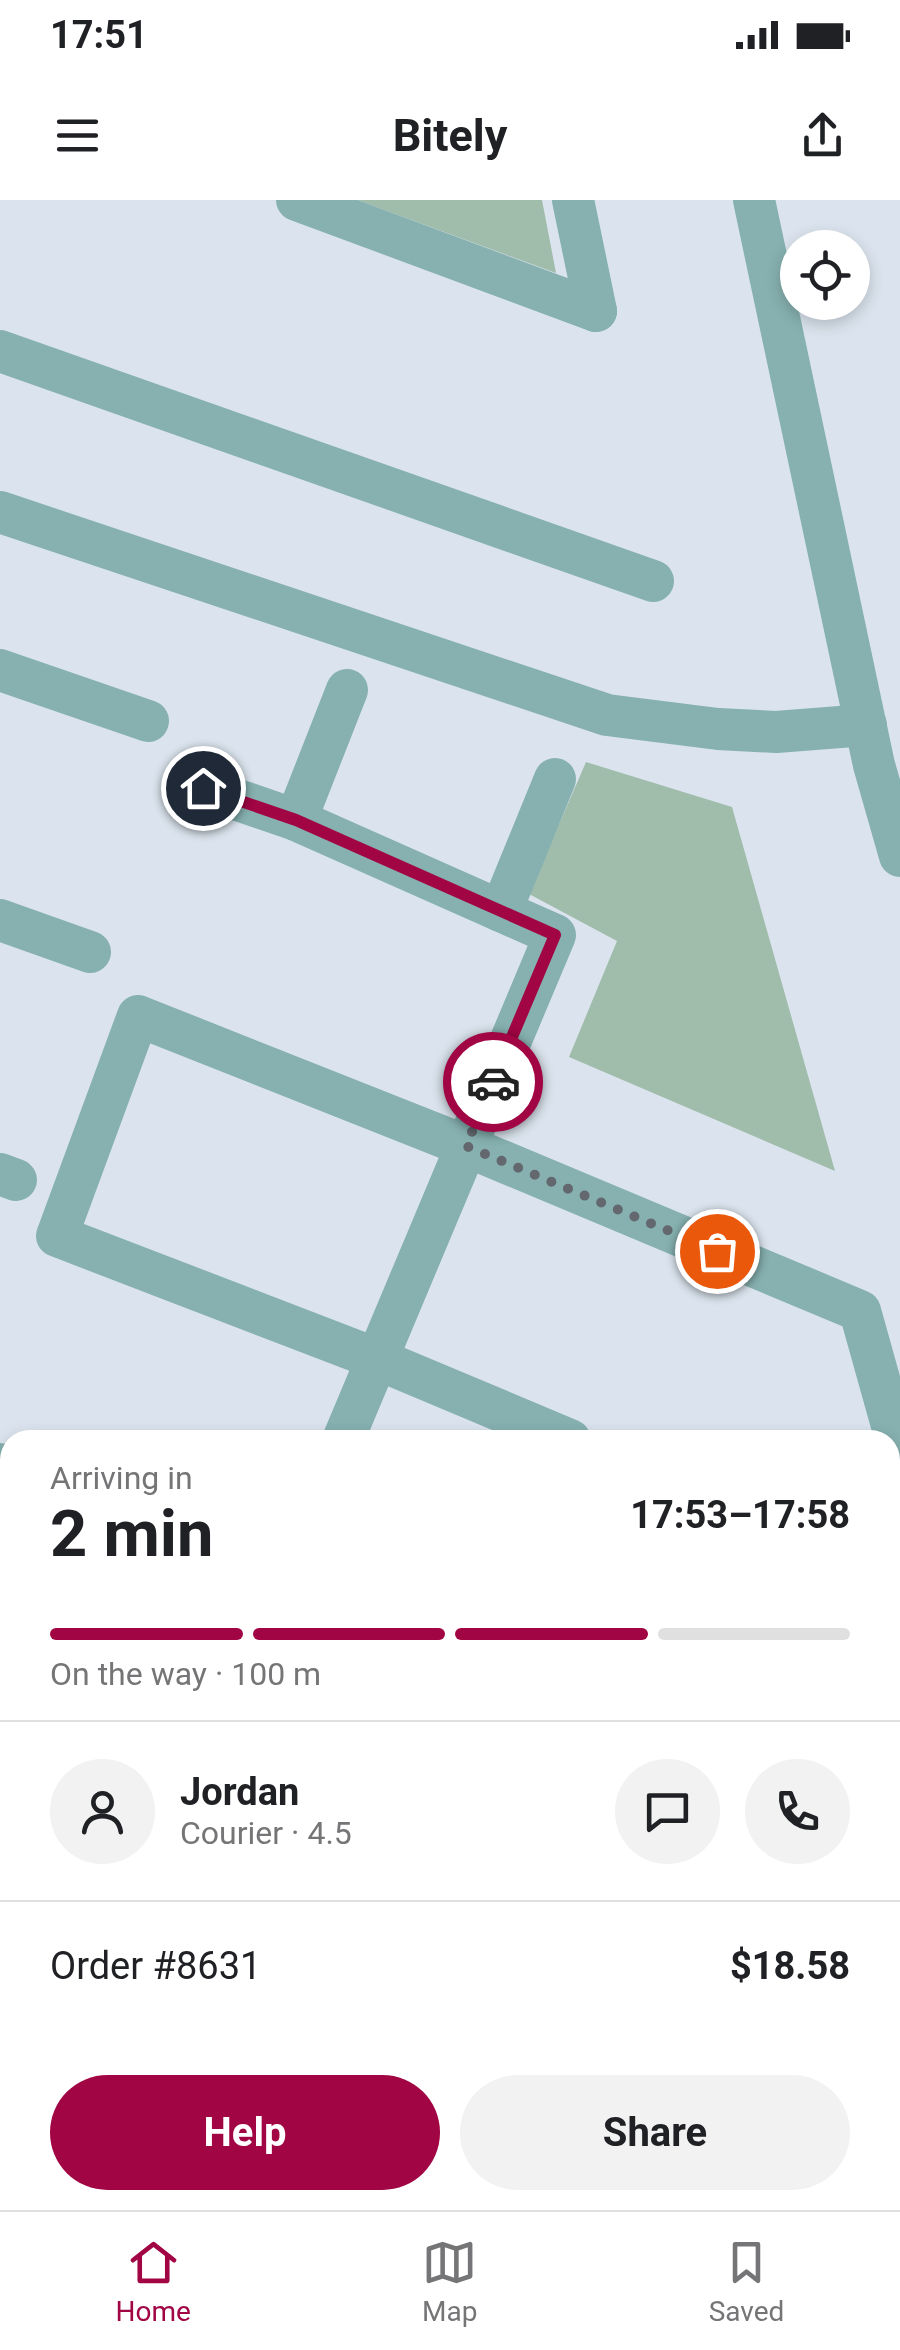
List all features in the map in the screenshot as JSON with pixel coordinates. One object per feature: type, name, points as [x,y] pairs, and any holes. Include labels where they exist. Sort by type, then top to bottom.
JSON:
[{"type":"street","points":[[297,200],[596,311],[573,200]]},
{"type":"street","points":[[754,200],[880,749],[900,856]]},
{"type":"street","points":[[0,351],[654,581]]},
{"type":"street","points":[[0,512],[607,715],[776,732],[880,749]]},
{"type":"street","points":[[0,670],[148,721]]},
{"type":"street","points":[[296,820],[347,690]]},
{"type":"street","points":[[501,911],[555,779]]},
{"type":"street","points":[[203,788],[296,820],[555,935],[347,1430]]},
{"type":"street","points":[[0,920],[90,952]]},
{"type":"street","points":[[546,1430],[377,1359],[57,1236],[138,1016],[466,1146],[860,1311],[893,1430]]},
{"type":"green space","points":[[357,200],[542,200],[556,273]]},
{"type":"green space","points":[[586,762],[732,807],[835,1171],[569,1057],[617,941],[529,894]]},
{"type":"way so far","points":[[493,1082],[466,1146],[717,1251]]},
{"type":"route","points":[[203,788],[296,820],[555,935],[493,1082]]}]
